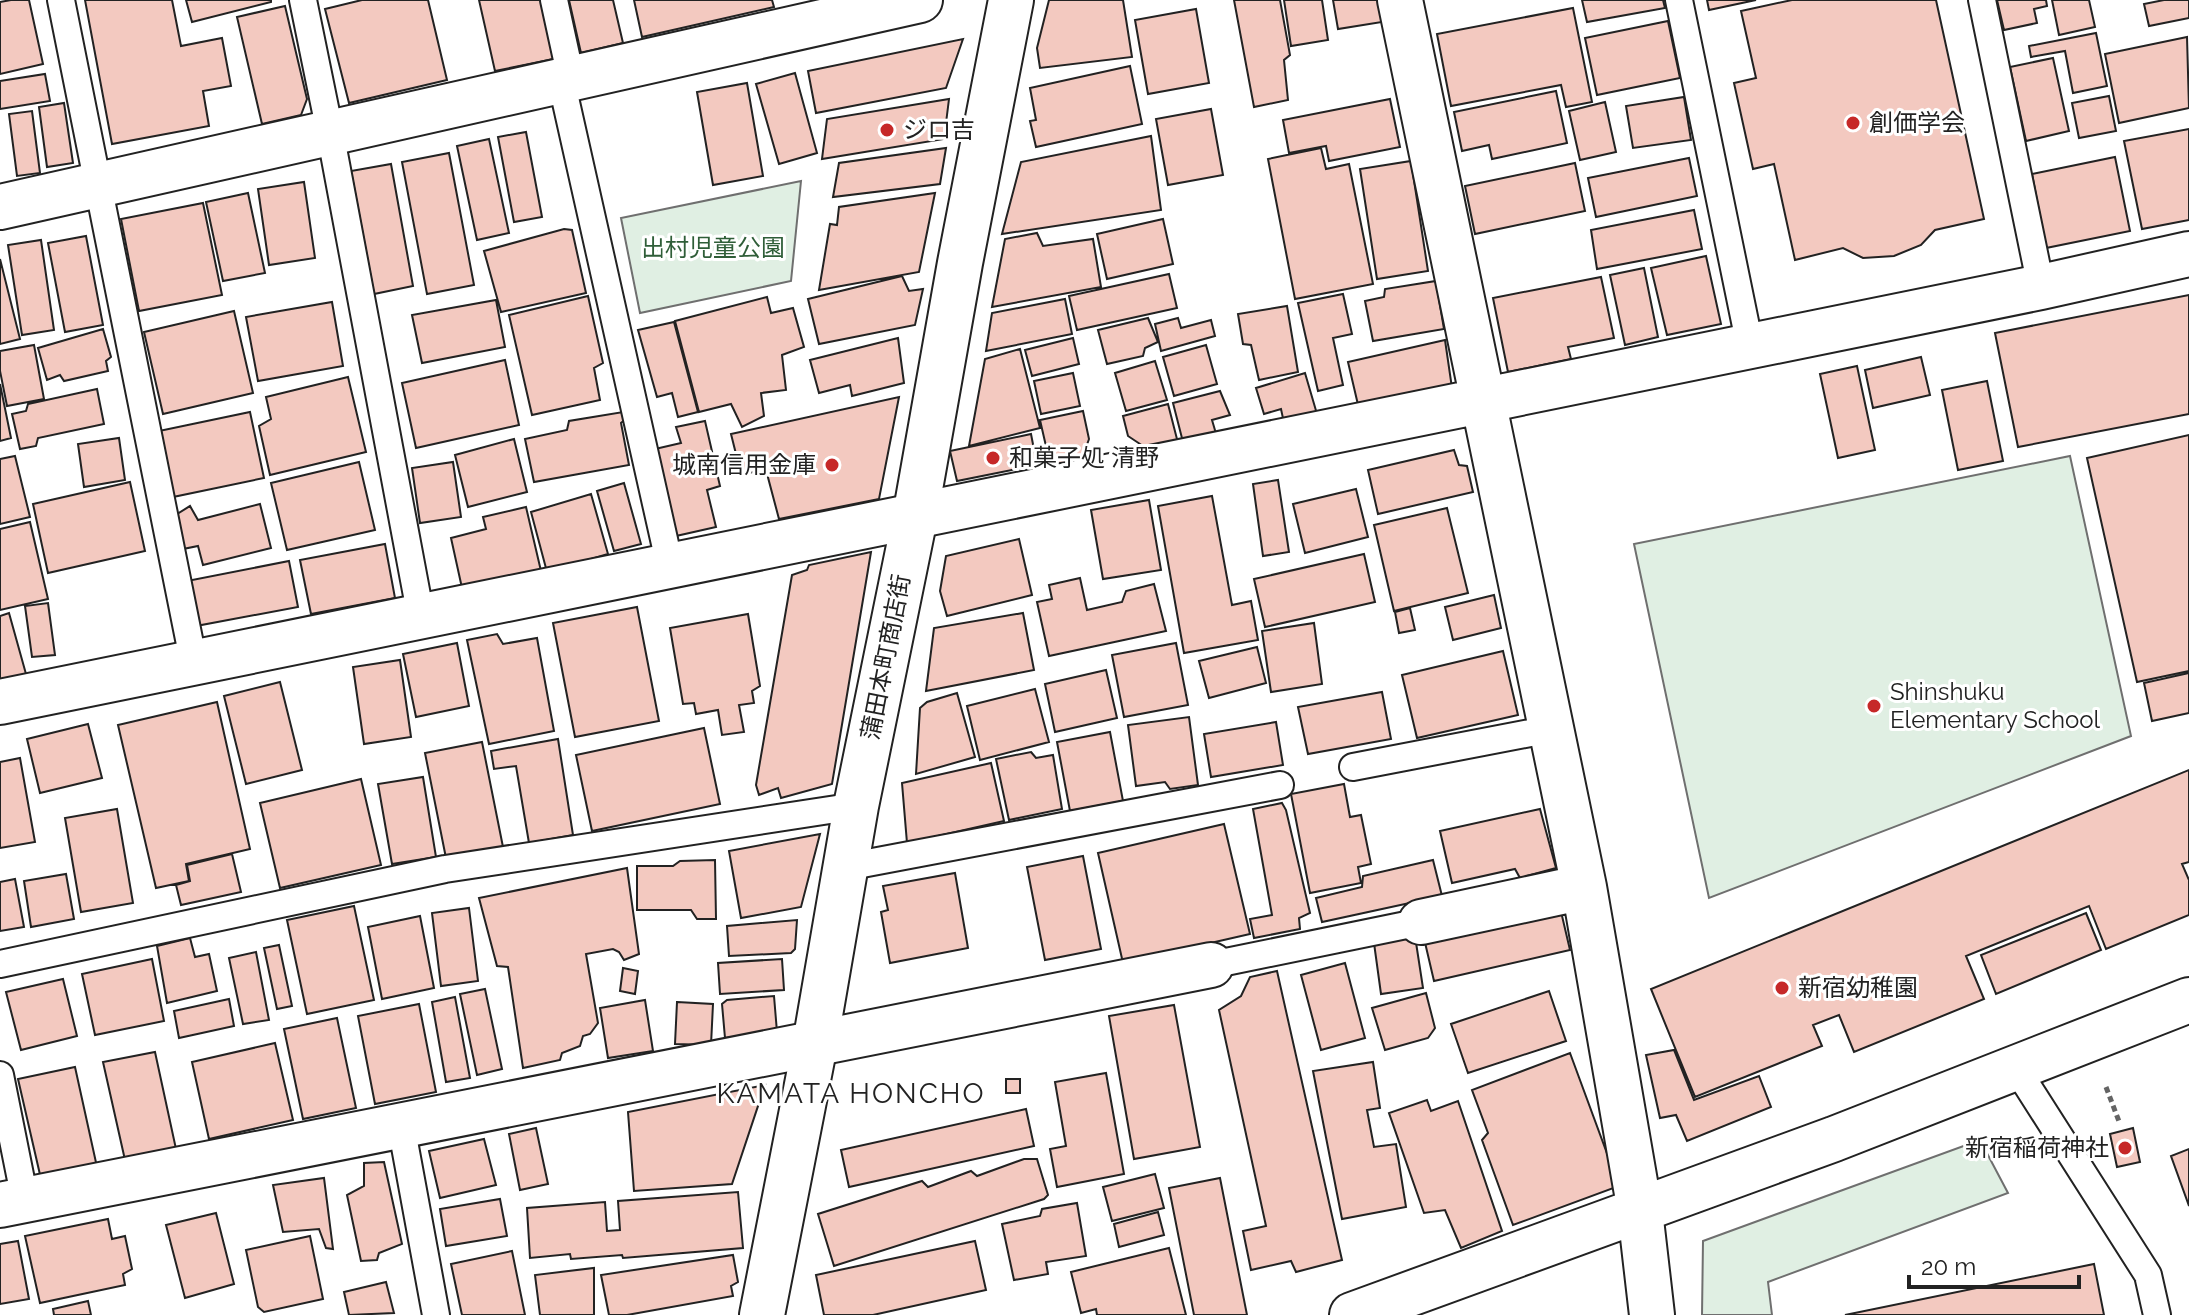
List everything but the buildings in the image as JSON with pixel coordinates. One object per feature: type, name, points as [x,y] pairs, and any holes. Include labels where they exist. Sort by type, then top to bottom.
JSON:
[{"type":"street","points":[[0,207],[566,79],[803,13],[920,0]]},
{"type":"street","name":"蒲田本町商店街","points":[[762,1315],[1011,0]]},
{"type":"street","points":[[1400,0],[1584,887],[1640,1211],[1652,1315]]},
{"type":"street","points":[[0,702],[2041,287],[2189,254]]},
{"type":"street","points":[[1421,922],[1584,887]]},
{"type":"street","points":[[12,1202],[1211,965]]},
{"type":"street","points":[[1352,1315],[1640,1211],[2189,1000]]},
{"type":"lane","points":[[61,0],[194,664]]},
{"type":"lane","points":[[303,0],[421,617]]},
{"type":"lane","points":[[554,0],[566,79],[670,566]]},
{"type":"lane","points":[[1679,0],[1750,346]]},
{"type":"lane","points":[[1982,0],[2041,287]]},
{"type":"lane","points":[[1353,767],[1551,729]]},
{"type":"lane","points":[[846,867],[1280,785]]},
{"type":"lane","points":[[0,964],[445,869],[856,806]]},
{"type":"lane","points":[[1211,965],[1421,922]]},
{"type":"lane","points":[[2016,1068],[2148,1275],[2157,1315]]},
{"type":"lane","points":[[0,1075],[12,1202]]},
{"type":"lane","points":[[401,1125],[436,1315]]},
{"type":"path","points":[[2105,1086],[2120,1124]]},
{"type":"green space","name":"出村児童公園","points":[[801,181],[791,281],[640,313],[621,218]]},
{"type":"green space","points":[[2070,456],[2131,736],[1709,898],[1634,544]]},
{"type":"green space","points":[[1980,1140],[2008,1193],[1768,1282],[1772,1315],[1702,1315],[1703,1241]]},
{"type":"place","name":"創価学会","points":[[1853,123]]},
{"type":"place","name":"ジロ吉","points":[[887,130]]},
{"type":"place","name":"和菓子処 清野","points":[[993,458]]},
{"type":"place","name":"城南信用金庫","points":[[832,465]]},
{"type":"place","name":"Shinshuku Elementary School","points":[[1874,706]]},
{"type":"place","name":"新宿幼稚園","points":[[1782,988]]},
{"type":"place","name":"新宿稲荷神社","points":[[2125,1148]]},
{"type":"district","name":"KAMATA HONCHO","points":[[851,1093]]}]
